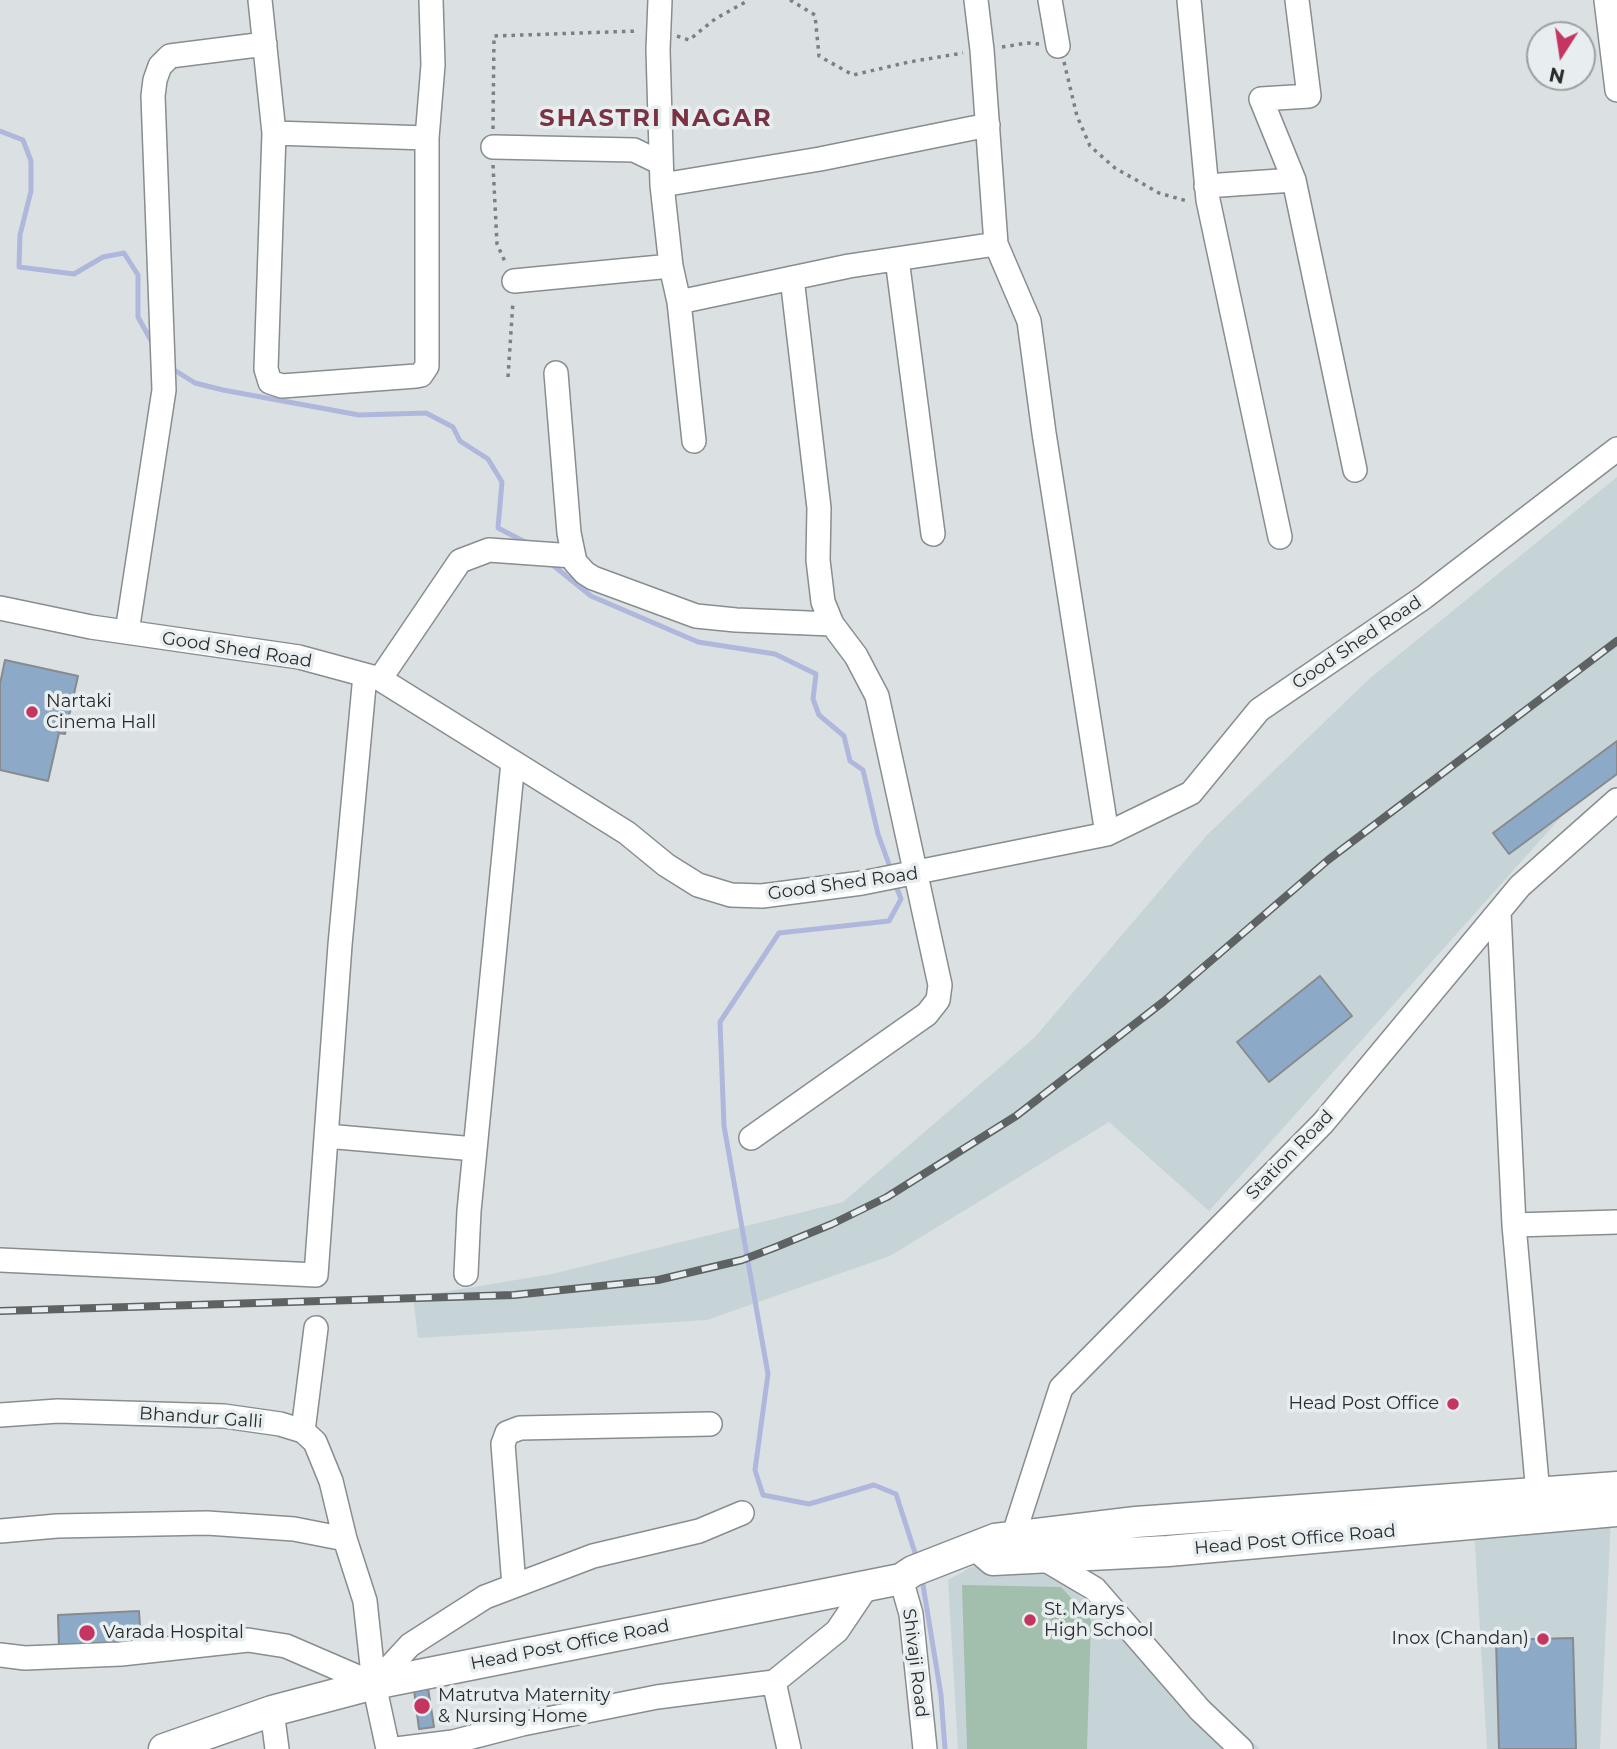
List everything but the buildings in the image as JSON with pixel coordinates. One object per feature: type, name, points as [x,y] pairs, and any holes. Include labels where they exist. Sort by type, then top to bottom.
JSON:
[{"type":"main road","name":"Head Post Office Road","points":[[164,1749],[272,1711],[374,1684],[868,1585],[917,1570],[995,1539],[1136,1522],[1617,1487]]},
{"type":"main road","name":"Head Post Office Road","points":[[978,1547],[993,1560],[1168,1551],[1617,1511]]},
{"type":"street","points":[[260,0],[274,133],[266,369],[270,382],[282,386],[416,376],[425,371],[428,361],[428,138],[433,65],[431,0]]},
{"type":"street","points":[[660,0],[662,174],[671,267],[680,302],[694,441]]},
{"type":"street","points":[[976,0],[996,244],[1028,321],[1107,834]]},
{"type":"street","points":[[1050,0],[1058,46]]},
{"type":"street","points":[[1189,0],[1206,186],[1280,537]]},
{"type":"street","points":[[1297,0],[1309,96],[1261,99],[1294,180],[1356,470]]},
{"type":"street","points":[[1606,0],[1617,90]]},
{"type":"street","points":[[127,632],[164,390],[153,96],[155,80],[160,66],[170,55],[265,44]]},
{"type":"street","points":[[493,147],[634,150],[662,174],[820,159],[988,125]]},
{"type":"street","points":[[274,133],[428,138]]},
{"type":"street","points":[[1206,186],[1294,180]]},
{"type":"street","points":[[680,302],[792,278],[996,244]]},
{"type":"street","points":[[897,259],[933,534]]},
{"type":"street","points":[[514,281],[671,267]]},
{"type":"street","points":[[751,1138],[927,1014],[938,1000],[940,985],[900,876],[877,696],[856,656],[832,624],[823,602],[818,560],[819,508],[792,278]]},
{"type":"street","points":[[556,373],[573,556],[579,567],[593,578],[696,616],[832,624]]},
{"type":"street","name":"Good Shed Road","points":[[0,608],[127,632],[299,657],[372,677],[627,833],[666,865],[698,884],[732,895],[762,896],[900,876],[1107,834],[1191,793],[1259,710],[1423,598],[1617,449]]},
{"type":"street","points":[[0,1260],[316,1275],[340,945],[372,677],[460,561],[489,550],[573,556]]},
{"type":"street","points":[[466,1274],[469,1211],[513,762]]},
{"type":"street","name":"Station Road","points":[[1013,1537],[1061,1388],[1323,1123],[1520,886],[1617,800]]},
{"type":"street","points":[[1499,912],[1514,1225],[1538,1494]]},
{"type":"street","points":[[326,1136],[475,1149]]},
{"type":"street","points":[[1514,1225],[1617,1222]]},
{"type":"street","points":[[316,1328],[303,1431],[315,1441],[331,1481],[345,1539],[365,1601],[374,1684],[388,1749]]},
{"type":"street","name":"Bhandur Galli","points":[[0,1415],[58,1411],[224,1416],[280,1424],[303,1431]]},
{"type":"street","points":[[514,1586],[503,1444],[507,1433],[520,1428],[709,1424]]},
{"type":"street","points":[[374,1684],[410,1645],[485,1597],[593,1556],[699,1531],[742,1513]]},
{"type":"street","points":[[0,1531],[57,1526],[207,1523],[294,1529],[345,1539]]},
{"type":"street","points":[[1013,1537],[1095,1589],[1200,1710],[1241,1749]]},
{"type":"street","name":"Shivaji Road","points":[[917,1570],[911,1614],[925,1749]]},
{"type":"street","points":[[396,1749],[453,1742],[522,1724],[657,1697],[774,1682],[837,1631],[868,1585]]},
{"type":"street","points":[[0,1655],[25,1658],[121,1654],[248,1640],[286,1646],[374,1684]]},
{"type":"street","points":[[774,1682],[789,1749]]},
{"type":"street","points":[[272,1711],[277,1749]]},
{"type":"path","points":[[508,377],[514,281],[497,244],[493,147],[494,36],[659,31],[689,40],[715,19],[749,0]]},
{"type":"shaded area","points":[[1617,477],[1617,775],[1562,816],[1209,1211],[1109,1122],[890,1256],[707,1320],[418,1338],[413,1297],[552,1274],[843,1202],[1035,1037],[1207,835],[1369,679]]},
{"type":"shaded area","name":"Inox (Chandan)","points":[[1611,1520],[1600,1749],[1487,1749],[1474,1529]]},
{"type":"shaded area","name":"St. Marys High School","points":[[975,1565],[1043,1567],[1162,1661],[1260,1749],[958,1749],[948,1580]]},
{"type":"green space","points":[[962,1585],[1061,1587],[1091,1620],[1087,1749],[967,1749]]},
{"type":"waterway","points":[[0,131],[23,140],[31,161],[31,191],[20,235],[19,267],[74,274],[103,257],[124,253],[138,275],[138,317],[153,344]]},
{"type":"waterway","points":[[168,366],[195,383],[359,415],[426,413],[453,427],[460,441],[488,459],[502,482],[498,528],[529,544]]},
{"type":"waterway","points":[[549,562],[591,596],[698,642],[775,654],[816,674],[813,699],[819,715],[844,736],[850,761],[863,770],[878,834],[891,870]]},
{"type":"waterway","points":[[895,883],[901,899],[889,921],[779,933],[720,1022],[724,1126],[768,1374],[755,1470],[763,1495],[809,1504],[874,1485],[896,1494],[917,1559]]},
{"type":"waterway","points":[[922,1579],[941,1695],[945,1749]]},
{"type":"railway","points":[[0,1311],[514,1295],[658,1280],[742,1260],[832,1224],[887,1197],[1016,1116],[1163,1002],[1328,860],[1617,641]]},
{"type":"place","name":"Nartaki Cinema Hall","points":[[32,712]]},
{"type":"place","name":"Head Post Office","points":[[1453,1404]]},
{"type":"place","name":"St. Marys High School","points":[[1030,1620]]},
{"type":"place","name":"Varada Hospital","points":[[87,1633]]},
{"type":"place","name":"Inox (Chandan)","points":[[1543,1639]]},
{"type":"place","name":"Matrutva Maternity & Nursing Home","points":[[422,1706]]},
{"type":"district","name":"SHASTRI NAGAR","points":[[656,119]]}]
